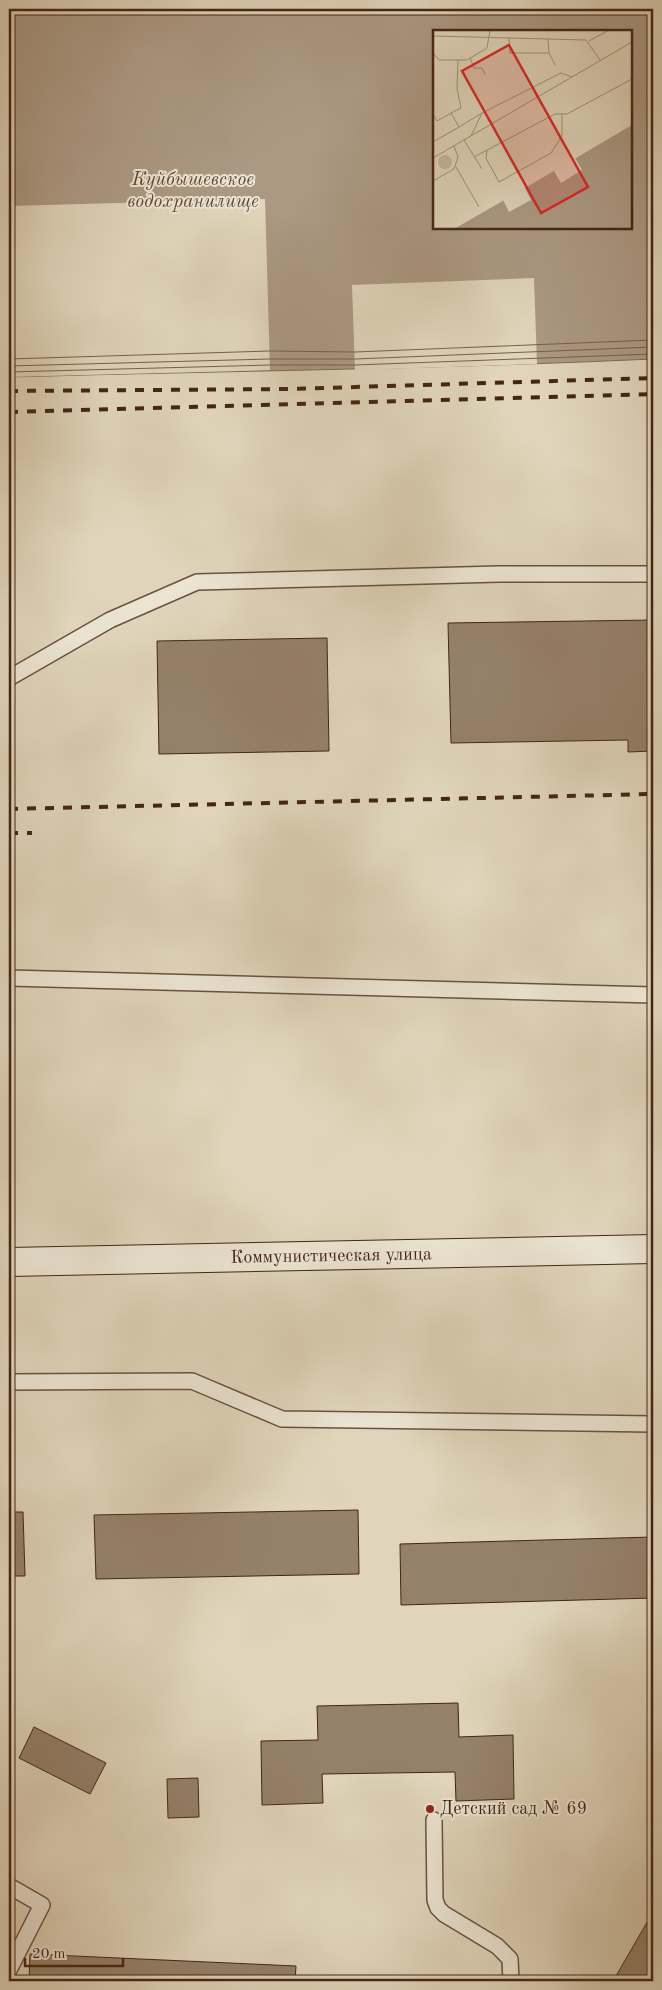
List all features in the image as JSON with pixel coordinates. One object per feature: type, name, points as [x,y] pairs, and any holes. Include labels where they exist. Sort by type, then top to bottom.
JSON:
[{"type":"main road","name":"Коммунистическая улица","points":[[9,1262],[653,1249]]},
{"type":"lane","points":[[9,678],[110,620],[198,582],[499,574],[653,574]]},
{"type":"lane","points":[[9,978],[653,995]]},
{"type":"lane","points":[[9,1382],[192,1381],[282,1419],[653,1424]]},
{"type":"lane","points":[[434,1820],[435,1900],[438,1908],[444,1914],[497,1946],[510,1959],[511,1981]]},
{"type":"lane","points":[[9,1886],[42,1904],[9,1970]]},
{"type":"water","name":"Куйбышевское водохранилище","points":[[9,9],[653,9],[653,359],[411,368],[9,377]]},
{"type":"pier","points":[[265,199],[270,370],[9,377],[9,206]]},
{"type":"pier","points":[[534,278],[537,364],[355,370],[352,285]]},
{"type":"building","points":[[653,620],[653,751],[628,752],[628,740],[451,743],[448,623]]},
{"type":"building","points":[[327,638],[329,751],[159,754],[157,641]]},
{"type":"building","points":[[358,1510],[359,1574],[96,1579],[94,1515]]},
{"type":"building","points":[[9,1512],[23,1512],[25,1576],[9,1576]]},
{"type":"building","points":[[653,1537],[653,1598],[401,1605],[400,1544]]},
{"type":"building","points":[[458,1703],[459,1737],[513,1735],[514,1799],[456,1801],[455,1772],[322,1774],[323,1803],[262,1805],[261,1741],[318,1740],[317,1706]]},
{"type":"building","points":[[34,1727],[106,1763],[90,1794],[19,1758]]},
{"type":"building","points":[[198,1778],[199,1817],[168,1818],[167,1779]]},
{"type":"building","points":[[653,1912],[653,1981],[613,1981]]},
{"type":"building","points":[[30,1954],[296,1966],[295,1981],[29,1981]]},
{"type":"railway","points":[[9,391],[289,389],[653,378]]},
{"type":"railway","points":[[9,412],[653,394]]},
{"type":"railway","points":[[9,809],[653,794]]},
{"type":"railway","points":[[9,833],[32,833]]},
{"type":"place","name":"Детский сад № 69","points":[[430,1809]]}]
